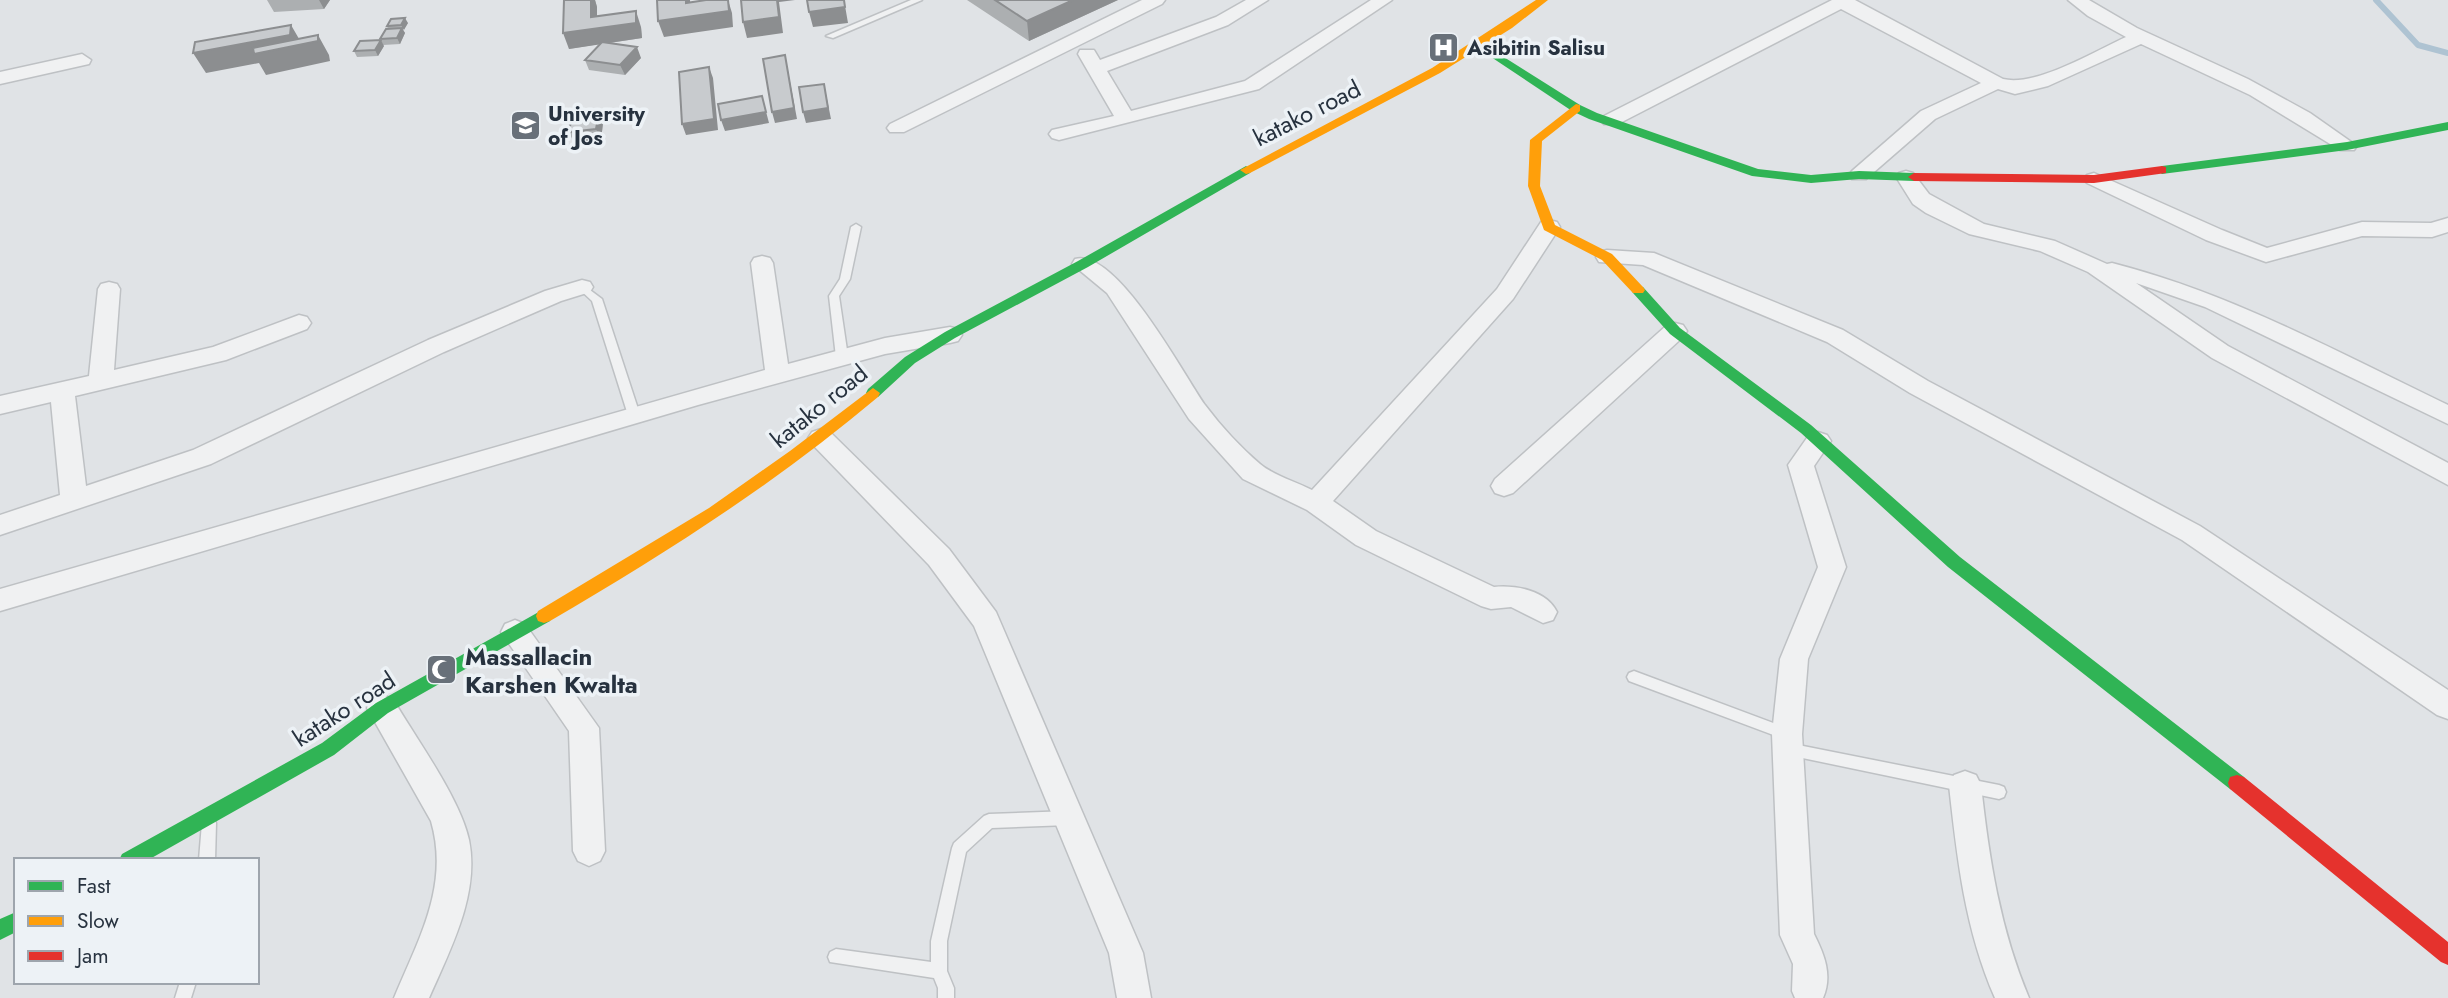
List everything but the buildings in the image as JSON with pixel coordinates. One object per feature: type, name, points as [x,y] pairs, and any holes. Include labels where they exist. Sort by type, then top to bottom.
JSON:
[{"type":"street","points":[[897,128],[1156,0]]},
{"type":"street","points":[[1095,69],[1222,21],[1259,0]]},
{"type":"street","points":[[1059,134],[1252,85],[1383,0]]},
{"type":"street","name":"katako road","points":[[133,858],[328,749],[382,708],[677,537],[821,438],[910,360],[950,335],[1083,264],[1234,177],[1420,80],[1502,32],[1543,0]]},
{"type":"street","points":[[2077,0],[2141,37],[2227,75],[2301,116],[2347,146]]},
{"type":"street","points":[[1611,121],[1844,1],[1996,83],[2015,88],[2041,82],[2141,37]]},
{"type":"street","points":[[1078,37],[1126,119]]},
{"type":"street","points":[[1480,45],[1576,108],[1650,138],[1756,173],[1811,179],[1859,175],[1979,180],[2094,179],[2347,146],[2448,126]]},
{"type":"street","points":[[0,78],[82,60]]},
{"type":"street","points":[[1859,175],[1928,115],[1996,83]]},
{"type":"street","points":[[1576,108],[1536,140],[1534,186],[1549,228],[1607,257],[1675,331],[1818,441],[1954,562],[2192,747],[2448,955]]},
{"type":"street","points":[[1906,177],[1921,199],[1977,229],[2047,246],[2096,267],[2151,280],[2213,302],[2448,415]]},
{"type":"street","points":[[2094,179],[2214,235],[2266,255],[2362,229],[2431,230],[2448,225]]},
{"type":"street","points":[[1316,503],[1505,294],[1549,228]]},
{"type":"street","points":[[1607,257],[1646,258],[1835,337],[1919,387],[2191,533],[2448,706]]},
{"type":"street","points":[[762,262],[778,375]]},
{"type":"street","points":[[1083,264],[1115,288],[1198,413],[1251,472],[1316,503],[1366,538],[1491,598],[1515,596],[1543,612]]},
{"type":"street","points":[[2096,267],[2220,352],[2448,475]]},
{"type":"street","points":[[0,525],[202,457],[436,346],[553,296],[582,287]]},
{"type":"street","points":[[101,379],[109,289]]},
{"type":"street","points":[[0,405],[101,379],[218,354],[299,323]]},
{"type":"street","points":[[1504,486],[1675,331]]},
{"type":"street","points":[[0,600],[634,415],[885,346],[950,335]]},
{"type":"street","points":[[62,390],[74,500]]},
{"type":"street","points":[[821,438],[939,557],[986,620],[1126,953],[1134,998]]},
{"type":"street","points":[[1809,991],[1810,963],[1797,935],[1788,742],[1794,659],[1832,567],[1801,465],[1818,441]]},
{"type":"street","points":[[516,632],[584,728],[589,851]]},
{"type":"street","points":[[382,708],[454,835],[454,886],[442,930],[411,998]]},
{"type":"street","points":[[1965,785],[1974,859],[1990,933],[2012,998]]},
{"type":"lane","points":[[830,36],[918,0]]},
{"type":"lane","points":[[842,358],[834,296],[845,279],[856,227]]},
{"type":"lane","points":[[582,287],[597,299],[634,415]]},
{"type":"lane","points":[[1634,677],[1788,742],[2000,792]]},
{"type":"lane","points":[[207,858],[209,816]]},
{"type":"lane","points":[[946,998],[946,988],[939,971],[939,941],[959,848],[989,821],[1069,818]]},
{"type":"lane","points":[[836,957],[939,971]]},
{"type":"waterway","points":[[2376,0],[2418,45],[2448,53]]},
{"type":"traffic: fast","points":[[1480,45],[1576,108],[1593,116],[1756,173],[1811,179],[1859,175],[1914,177]]},
{"type":"traffic: fast","points":[[2162,170],[2347,146],[2448,126]]},
{"type":"traffic: fast","points":[[873,393],[910,360],[950,335],[1083,264],[1246,170]]},
{"type":"traffic: fast","points":[[1638,290],[1675,331],[1806,429],[1954,562],[2237,783]]},
{"type":"traffic: fast","points":[[133,858],[328,749],[382,708],[544,616]]},
{"type":"traffic: fast","points":[[0,930],[14,922]]},
{"type":"traffic: slow","points":[[1246,170],[1436,71],[1473,49],[1543,0]]},
{"type":"traffic: slow","points":[[1576,108],[1536,140],[1534,186],[1549,227],[1607,257],[1638,290]]},
{"type":"traffic: slow","points":[[544,616],[714,513],[796,455],[873,393]]},
{"type":"traffic: jam","points":[[1914,177],[2094,179],[2162,170]]},
{"type":"traffic: jam","points":[[2237,783],[2448,955]]},
{"type":"place","name":"Asibitin Salisu","points":[[1444,48]]},
{"type":"place","name":"University of Jos","points":[[525,126]]},
{"type":"place","name":"Massallacin Karshen Kwalta","points":[[442,670]]}]
